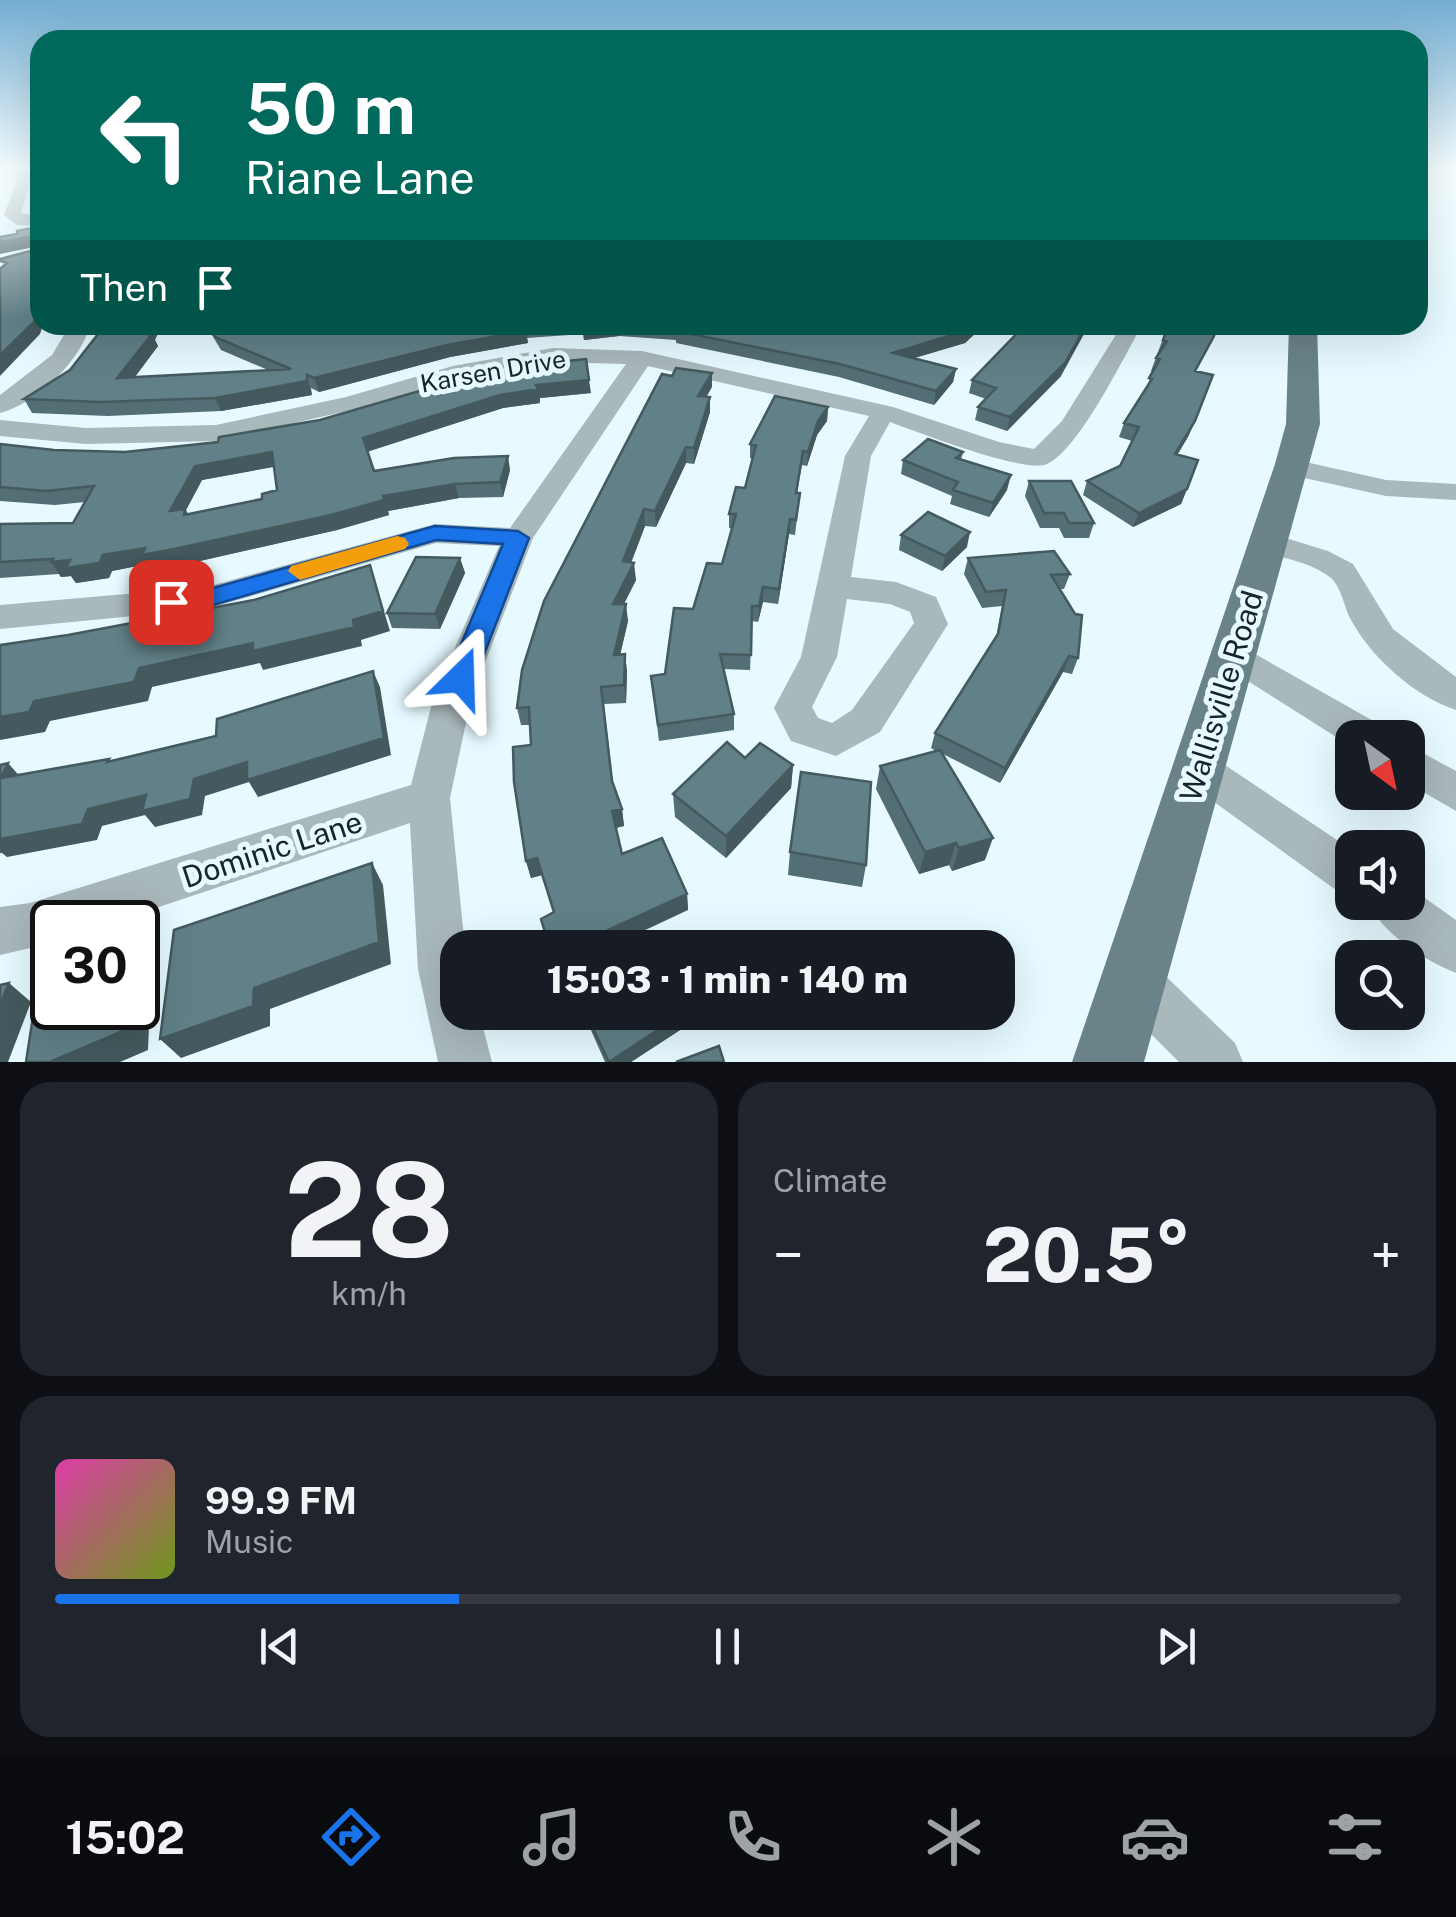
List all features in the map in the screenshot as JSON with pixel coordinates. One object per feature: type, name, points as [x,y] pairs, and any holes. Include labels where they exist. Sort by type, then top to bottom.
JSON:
[{"type":"main road","name":"Wallisville Road","points":[[1108,1062],[1292,467],[1303,424],[1303,335]]},
{"type":"street","points":[[0,406],[38,380],[79,335]]},
{"type":"street","name":"Karsen Drive","points":[[0,428],[86,436],[216,433],[351,404],[453,373],[553,355],[642,358],[884,412],[993,449],[1040,458],[1072,425],[1126,335]]},
{"type":"street","points":[[465,1062],[444,969],[428,798],[452,700],[518,538],[642,358]]},
{"type":"street","points":[[833,586],[896,593],[924,604],[930,624],[866,721],[836,740],[806,730],[793,708],[819,657],[858,456],[884,412]]},
{"type":"street","points":[[1292,467],[1386,488],[1456,492]]},
{"type":"street","points":[[0,618],[206,598],[435,533],[518,538]]},
{"type":"street","points":[[1269,542],[1341,569],[1354,585],[1363,612],[1384,641],[1414,668],[1456,695]]},
{"type":"street","points":[[1234,656],[1340,720]]},
{"type":"street","points":[[1199,769],[1335,863]]},
{"type":"street","points":[[1425,773],[1456,793]]},
{"type":"street","name":"Dominic Lane","points":[[0,931],[30,926],[428,798]]},
{"type":"street","points":[[1416,920],[1456,949]]},
{"type":"street","points":[[1133,980],[1216,1062]]},
{"type":"building","points":[[30,229],[30,237],[0,242],[0,237]]},
{"type":"building","points":[[30,251],[30,326],[0,355],[0,269],[7,263],[0,259]]},
{"type":"building","points":[[97,335],[151,335],[117,378],[291,369],[214,335],[503,335],[314,378],[307,375],[307,381],[215,398],[100,402],[24,399],[70,370]]},
{"type":"building","points":[[696,335],[952,335],[893,353],[956,369],[936,391],[840,364]]},
{"type":"building","points":[[1015,335],[1080,335],[1065,363],[1010,417],[978,407],[996,388],[972,380]]},
{"type":"building","points":[[1165,335],[1214,335],[1195,371],[1213,375],[1195,421],[1175,454],[1198,460],[1187,489],[1139,513],[1087,481],[1120,466],[1139,427],[1124,423],[1152,379],[1149,378],[1160,359],[1156,358],[1167,341],[1163,340]]},
{"type":"building","points":[[586,359],[589,380],[536,385],[538,389],[500,395],[363,438],[374,471],[454,458],[508,456],[500,482],[455,484],[383,496],[384,500],[331,515],[174,549],[142,555],[145,548],[103,555],[99,563],[66,568],[70,560],[0,562],[0,524],[73,523],[94,486],[46,491],[0,487],[0,444],[125,452],[218,442],[219,437],[320,420],[505,366],[508,373],[545,363]],"holes":[[[272,452],[277,490],[262,494],[262,499],[184,515],[185,509],[170,511],[195,466]]]},
{"type":"building","points":[[676,368],[712,373],[698,396],[710,397],[694,448],[686,447],[655,511],[644,509],[623,561],[634,563],[613,604],[626,604],[614,655],[625,654],[624,685],[601,687],[612,781],[622,809],[612,811],[622,854],[662,838],[687,894],[608,930],[544,930],[541,919],[554,912],[537,858],[526,861],[514,782],[513,747],[531,745],[529,707],[517,708],[522,670],[544,601],[662,374],[672,376]]},
{"type":"building","points":[[775,396],[828,407],[818,421],[808,452],[803,451],[796,520],[790,519],[779,589],[763,587],[759,606],[752,606],[751,655],[720,654],[734,714],[658,725],[651,676],[665,674],[674,608],[693,609],[707,563],[722,564],[736,514],[729,514],[736,487],[745,488],[756,445],[750,444]]},
{"type":"building","points":[[928,439],[963,452],[956,458],[1011,475],[993,503],[953,490],[958,482],[903,460]]},
{"type":"building","points":[[1029,481],[1071,481],[1094,523],[1069,523],[1064,513],[1044,513]]},
{"type":"building","points":[[928,512],[970,532],[945,556],[901,535]]},
{"type":"building","points":[[1054,551],[1070,574],[1051,575],[1075,614],[1082,615],[1078,658],[1069,656],[1005,768],[935,733],[998,634],[1006,590],[986,592],[968,558]]},
{"type":"building","points":[[416,557],[460,558],[435,614],[387,613]]},
{"type":"building","points":[[370,565],[383,611],[353,620],[354,627],[253,651],[253,643],[139,668],[134,682],[34,701],[29,712],[0,717],[0,645],[254,600]]},
{"type":"building","points":[[373,671],[384,738],[247,780],[247,762],[194,779],[190,799],[142,811],[146,795],[88,809],[82,824],[0,839],[0,765],[8,763],[1,778],[109,759],[107,762],[216,736],[217,719]]},
{"type":"building","points":[[727,742],[745,758],[760,743],[793,765],[726,836],[673,794]]},
{"type":"building","points":[[940,750],[993,838],[925,852],[880,766]]},
{"type":"building","points":[[801,772],[871,782],[866,865],[790,852]]},
{"type":"building","points":[[372,863],[379,942],[254,988],[253,1006],[160,1039],[174,930]]},
{"type":"building","points":[[9,983],[0,1005],[0,985]]},
{"type":"building","points":[[31,1030],[125,1030],[50,1062],[26,1062]]},
{"type":"building","points":[[594,1030],[658,1030],[609,1062]]},
{"type":"building","points":[[719,1046],[724,1062],[676,1062]]},
{"type":"slow traffic","points":[[300,571],[397,544]]},
{"type":"route","points":[[171,602],[206,598],[435,533],[518,538],[461,678]]}]
